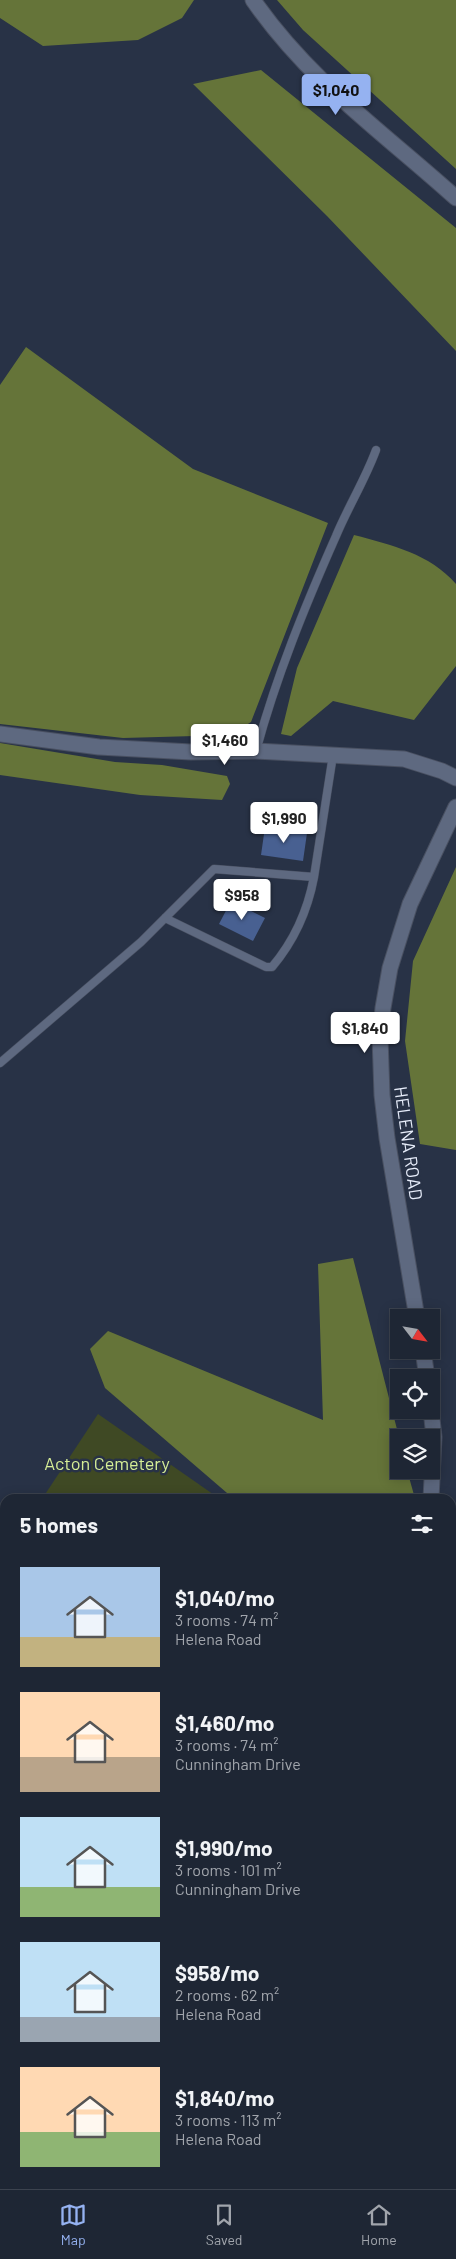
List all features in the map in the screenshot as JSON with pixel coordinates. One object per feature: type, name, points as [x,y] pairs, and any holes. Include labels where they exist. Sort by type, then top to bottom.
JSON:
[{"type":"main road","points":[[253,0],[282,40],[327,88],[456,198]]},
{"type":"main road","points":[[0,734],[99,747],[191,752],[256,751],[404,759],[442,771],[456,778]]},
{"type":"main road","name":"HELENA ROAD","points":[[416,1309],[381,1086],[380,1037],[390,968],[410,904],[456,807]]},
{"type":"main road","points":[[432,1419],[434,1446],[432,1494]]},
{"type":"lane","points":[[256,751],[266,713],[304,610],[376,450]]},
{"type":"lane","points":[[165,918],[266,967],[272,966],[279,958],[304,915],[310,900],[333,755]]},
{"type":"lane","points":[[0,1063],[141,942],[214,869],[314,877]]},
{"type":"green space","points":[[0,0],[194,0],[182,18],[138,40],[43,46],[0,18]]},
{"type":"green space","points":[[277,0],[456,0],[456,169],[303,30]]},
{"type":"green space","points":[[261,70],[456,228],[456,351],[327,216],[193,84]]},
{"type":"green space","points":[[26,347],[193,469],[328,523],[251,722],[231,735],[123,738],[0,724],[0,385]]},
{"type":"green space","points":[[354,535],[410,552],[434,565],[456,584],[456,666],[414,720],[333,701],[291,736],[281,734],[297,668]]},
{"type":"green space","points":[[0,743],[115,762],[162,765],[227,776],[230,784],[222,800],[140,795],[0,775]]},
{"type":"green space","points":[[456,867],[456,1150],[420,1144],[405,1041],[413,961]]},
{"type":"green space","points":[[353,1258],[390,1402],[390,1419],[394,1419],[397,1429],[390,1429],[390,1479],[410,1479],[414,1494],[228,1494],[105,1388],[90,1349],[108,1331],[323,1420],[318,1264]]},
{"type":"green space","name":"Acton Cemetery","points":[[98,1414],[213,1494],[45,1494]]},
{"type":"building","points":[[265,827],[307,833],[303,861],[261,855]]},
{"type":"building","points":[[231,901],[265,918],[253,941],[219,924]]}]
